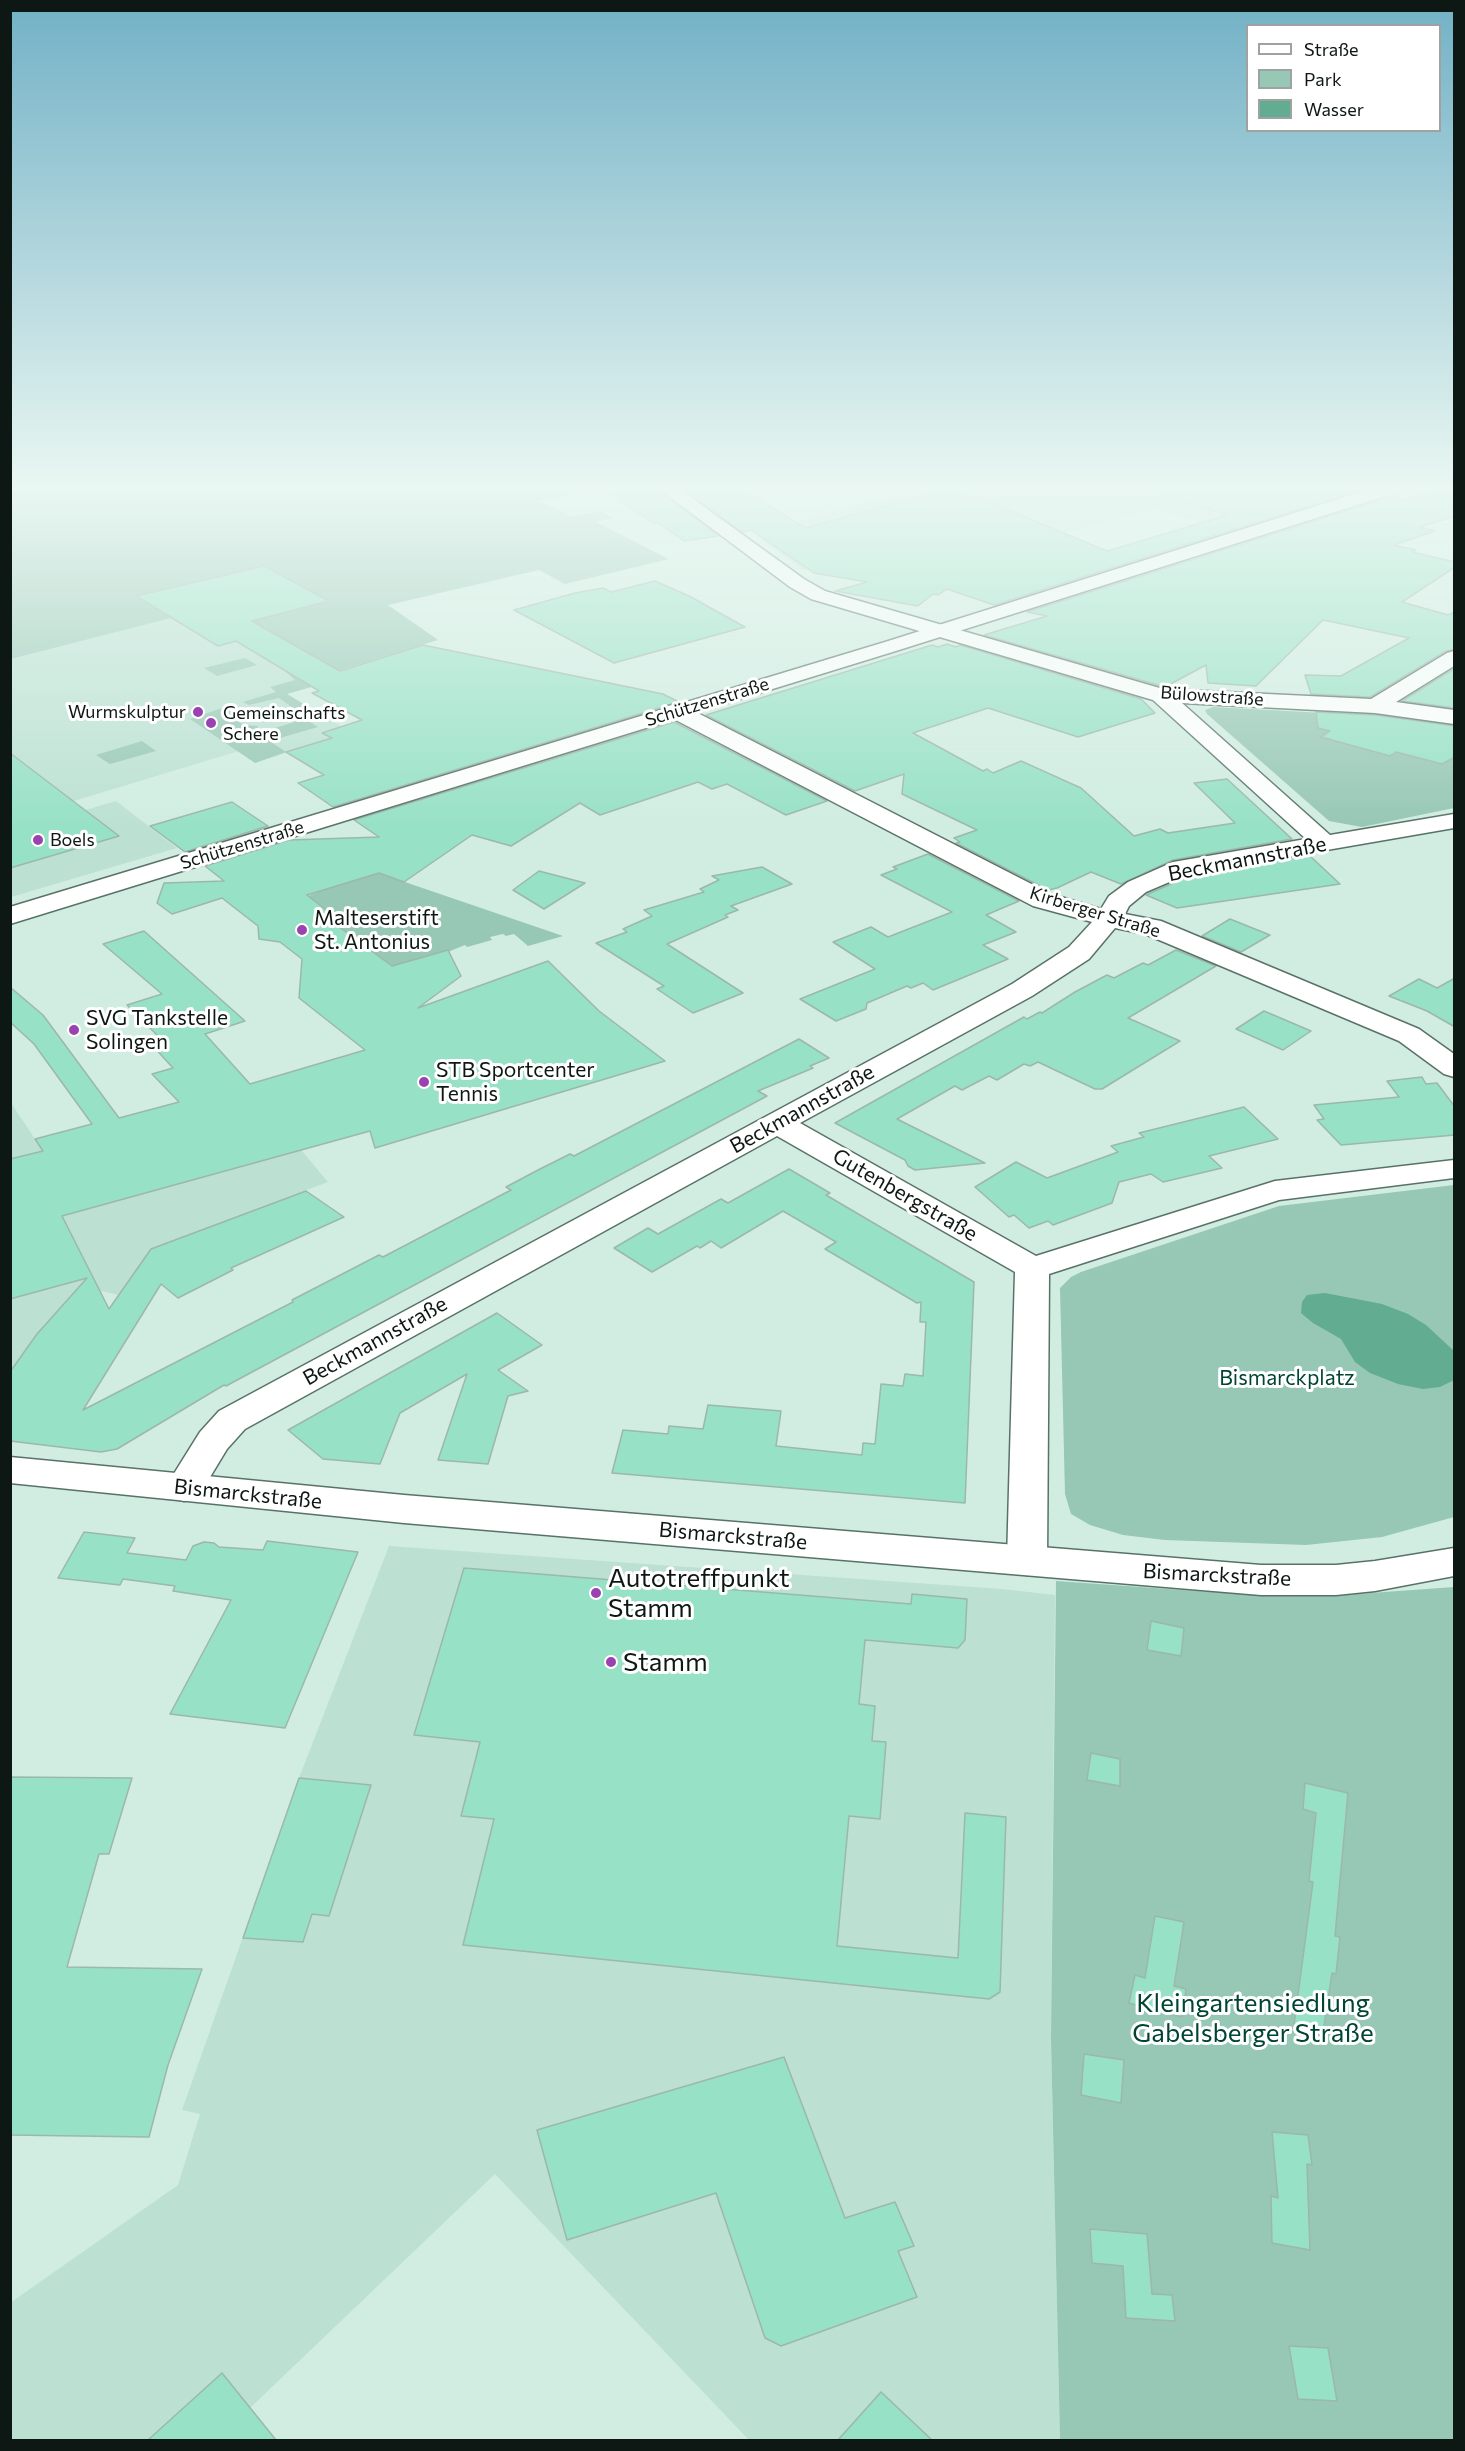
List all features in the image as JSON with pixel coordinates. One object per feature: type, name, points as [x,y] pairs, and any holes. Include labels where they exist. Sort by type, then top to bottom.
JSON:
[{"type":"street","name":"Bülowstraße","points":[[830,599],[1161,695],[1375,706],[1455,717]]},
{"type":"street","name":"Schützenstraße","points":[[10,916],[1039,599]]},
{"type":"street","points":[[1375,706],[1455,657]]},
{"type":"street","points":[[1161,695],[1326,844]]},
{"type":"street","name":"Kirberger Straße","points":[[676,711],[1042,900],[1109,919],[1152,927],[1409,1035],[1455,1068]]},
{"type":"street","name":"Beckmannstraße","points":[[184,1488],[213,1441],[238,1416],[1022,990],[1065,964],[1092,941],[1125,894],[1170,871],[1455,821]]},
{"type":"street","name":"Gutenbergstraße","points":[[777,1123],[1034,1268]]},
{"type":"street","points":[[1027,1561],[1031,1289],[1034,1268],[1275,1191],[1455,1169]]},
{"type":"street","name":"Bismarckstraße","points":[[10,1470],[404,1509],[1220,1577],[1298,1580],[1375,1576],[1455,1562]]},
{"type":"shaded area","points":[[141,599],[329,601],[249,621],[302,649],[306,663],[287,694],[351,732],[255,763],[239,751],[11,820],[11,659],[170,618]]},
{"type":"shaded area","points":[[116,801],[177,848],[11,897],[11,832]]},
{"type":"shaded area","points":[[247,1085],[328,1182],[151,1249],[119,1295],[101,1291],[94,1298],[65,1303],[37,1334],[11,1372],[11,1103],[35,1139]]},
{"type":"shaded area","points":[[389,1546],[1002,1589],[1055,1595],[1051,2038],[1060,2440],[749,2440],[495,2174],[250,2408],[222,2373],[148,2440],[11,2440],[10,2303],[178,2185],[200,2114],[182,2110],[299,1778]]},
{"type":"green space","points":[[11,599],[141,599],[171,618],[11,659]]},
{"type":"green space","points":[[325,599],[412,599],[388,605],[438,640],[327,674],[336,680],[287,694],[317,712],[303,715],[279,698],[249,705],[243,702],[276,692],[270,687],[295,680],[284,670],[305,663],[301,649],[264,627],[259,628],[248,622],[328,601]]},
{"type":"green space","points":[[245,658],[257,665],[217,676],[204,668]]},
{"type":"green space","points":[[231,705],[240,710],[227,715],[244,725],[258,726],[256,732],[286,752],[255,763],[190,719]]},
{"type":"green space","points":[[1213,707],[1382,716],[1454,726],[1454,808],[1362,827],[1329,821],[1207,714],[1205,710]]},
{"type":"green space","points":[[305,719],[318,727],[273,740],[261,732]]},
{"type":"green space","points":[[142,741],[156,751],[110,764],[96,755]]},
{"type":"green space","points":[[361,867],[563,936],[528,946],[514,934],[506,936],[503,934],[490,937],[492,940],[467,947],[465,945],[433,958],[429,955],[416,959],[396,969],[335,924],[341,922],[336,918],[301,899],[323,890]]},
{"type":"green space","name":"Bismarckplatz","points":[[1454,1185],[1454,1517],[1382,1537],[1306,1545],[1165,1540],[1123,1535],[1090,1525],[1071,1514],[1065,1494],[1060,1288],[1071,1277],[1279,1206]]},
{"type":"green space","name":"Kleingartensiedlung Gabelsberger Straße","points":[[1056,1581],[1240,1594],[1329,1596],[1454,1587],[1454,2440],[1060,2440],[1051,2038]]},
{"type":"water","points":[[1325,1293],[1382,1304],[1408,1314],[1426,1325],[1454,1351],[1454,1380],[1440,1387],[1423,1389],[1398,1384],[1370,1373],[1355,1362],[1341,1339],[1313,1323],[1301,1313],[1302,1302],[1307,1295]]},
{"type":"building","points":[[142,599],[326,599],[329,601],[252,621],[340,671],[423,645],[663,694],[679,702],[333,807],[298,783],[324,775],[286,752],[332,738],[322,733],[362,720],[312,693],[319,691],[236,641],[218,646]]},
{"type":"building","points":[[552,599],[695,599],[745,627],[614,663],[514,610]]},
{"type":"building","points":[[881,599],[926,599],[918,606]]},
{"type":"building","points":[[977,599],[1012,599],[994,605]]},
{"type":"building","points":[[1067,599],[1406,599],[1402,602],[1448,615],[1455,612],[1455,649],[1446,651],[1370,697],[1311,694],[1305,675],[1341,676],[1409,638],[1323,620],[1256,686],[1208,683],[1206,665],[1165,687],[984,635],[1047,616],[1027,612]]},
{"type":"building","points":[[947,644],[956,647],[960,645],[1141,699],[1155,713],[1078,737],[988,708],[913,733],[983,771],[987,769],[993,773],[1021,761],[1081,788],[1134,836],[1160,829],[1168,833],[1235,823],[1194,783],[1227,779],[1292,839],[1173,860],[1121,884],[1091,872],[1048,890],[956,843],[960,842],[954,838],[977,830],[902,794],[904,774],[855,791],[706,715],[932,645],[938,647]]},
{"type":"building","points":[[1455,668],[1455,708],[1402,701]]},
{"type":"building","points":[[1316,712],[1375,715],[1455,726],[1455,757],[1442,764],[1396,752],[1390,756],[1321,737],[1330,731],[1318,728]]},
{"type":"building","points":[[674,722],[827,801],[786,815],[727,784],[712,789],[698,782],[600,815],[580,803],[511,846],[472,835],[404,882],[379,873],[307,895],[341,922],[335,924],[392,966],[448,950],[461,976],[418,1008],[548,961],[599,1011],[665,1061],[375,1148],[370,1131],[62,1216],[109,1309],[151,1249],[306,1191],[344,1217],[231,1268],[233,1270],[178,1298],[161,1284],[83,1410],[379,1255],[383,1257],[511,1190],[506,1187],[538,1170],[570,1154],[574,1156],[799,1039],[829,1058],[810,1066],[813,1068],[758,1091],[767,1096],[226,1386],[224,1385],[117,1449],[101,1452],[10,1441],[10,1372],[37,1334],[87,1278],[10,1299],[10,1159],[43,1151],[35,1139],[92,1124],[34,1044],[10,1022],[10,987],[43,1015],[119,1118],[179,1102],[152,1074],[173,1068],[151,1044],[163,1041],[127,1005],[162,994],[103,944],[144,931],[245,1021],[205,1034],[250,1084],[365,1050],[299,998],[302,959],[280,942],[259,939],[258,926],[222,898],[172,914],[157,903],[164,883],[224,881],[205,866],[289,840],[379,837],[354,820]]},
{"type":"building","points":[[10,753],[31,769],[119,836],[10,868]]},
{"type":"building","points":[[232,802],[268,826],[185,852],[150,826]]},
{"type":"building","points":[[928,854],[1019,901],[986,915],[1016,932],[983,945],[1008,959],[933,990],[923,983],[911,988],[907,986],[867,1003],[866,1009],[836,1021],[800,999],[875,969],[833,942],[871,927],[888,937],[952,912],[881,875],[897,869],[893,867]]},
{"type":"building","points":[[1309,855],[1340,884],[1177,908],[1146,895],[1189,876]]},
{"type":"building","points":[[762,867],[792,884],[731,906],[738,910],[725,915],[728,917],[667,944],[743,993],[693,1013],[657,989],[664,986],[596,943],[627,932],[623,929],[652,916],[644,910],[704,892],[700,889],[719,880],[712,876]]},
{"type":"building","points":[[539,871],[585,883],[544,909],[513,890]]},
{"type":"building","points":[[1230,919],[1270,935],[1241,952],[1202,936]]},
{"type":"building","points":[[1176,950],[1216,966],[1128,1018],[1180,1041],[1102,1089],[1095,1089],[1038,1062],[1030,1066],[1024,1064],[997,1080],[989,1076],[962,1090],[955,1086],[897,1119],[985,1163],[915,1170],[908,1166],[905,1160],[835,1123],[1024,1017],[1027,1019],[1042,1013],[1107,975],[1114,978],[1143,963],[1148,965]]},
{"type":"building","points":[[1455,978],[1455,1027],[1427,1011],[1389,996],[1419,979],[1437,988]]},
{"type":"building","points":[[1264,1011],[1311,1031],[1283,1050],[1236,1029]]},
{"type":"building","points":[[1422,1077],[1426,1084],[1437,1083],[1455,1107],[1455,1135],[1341,1145],[1317,1120],[1324,1119],[1314,1105],[1399,1097],[1387,1081]]},
{"type":"building","points":[[1244,1107],[1278,1139],[1209,1156],[1222,1168],[1163,1182],[1151,1174],[1119,1182],[1112,1203],[1053,1225],[1048,1221],[1029,1228],[1014,1215],[1009,1217],[975,1187],[1016,1162],[1047,1178],[1118,1152],[1111,1146],[1144,1137],[1139,1133]]},
{"type":"building","points":[[789,1169],[830,1193],[826,1195],[974,1282],[965,1503],[612,1473],[623,1430],[668,1434],[669,1426],[703,1429],[708,1405],[781,1411],[776,1446],[862,1455],[863,1443],[875,1444],[881,1384],[903,1386],[905,1374],[923,1376],[926,1322],[920,1322],[921,1302],[917,1303],[825,1249],[836,1242],[783,1211],[721,1248],[711,1241],[700,1248],[697,1246],[652,1272],[614,1248],[648,1228],[658,1234],[721,1199],[728,1203]]},
{"type":"building","points":[[497,1313],[542,1345],[498,1370],[528,1391],[508,1396],[488,1464],[438,1460],[467,1374],[400,1413],[380,1464],[323,1459],[288,1430]]},
{"type":"building","points":[[84,1532],[135,1538],[127,1553],[186,1560],[193,1546],[204,1542],[214,1543],[219,1547],[263,1550],[267,1541],[358,1552],[285,1728],[170,1714],[231,1600],[173,1591],[175,1586],[123,1579],[120,1585],[58,1578]]},
{"type":"building","points":[[464,1568],[911,1604],[912,1594],[967,1599],[965,1640],[958,1648],[865,1640],[859,1704],[875,1706],[872,1741],[886,1742],[880,1819],[849,1816],[837,1946],[958,1958],[965,1813],[1006,1817],[1000,1992],[989,1999],[463,1945],[494,1819],[461,1816],[480,1742],[414,1735]]},
{"type":"building","points":[[1151,1621],[1184,1628],[1181,1656],[1147,1650]]},
{"type":"building","points":[[1091,1753],[1120,1759],[1120,1786],[1087,1780]]},
{"type":"building","points":[[10,1777],[132,1778],[109,1854],[99,1854],[67,1967],[202,1969],[168,2065],[149,2137],[10,2135]]},
{"type":"building","points":[[299,1778],[371,1785],[329,1916],[312,1914],[303,1942],[243,1938]]},
{"type":"building","points":[[1305,1783],[1348,1793],[1335,1936],[1340,1937],[1336,1974],[1332,1973],[1323,2033],[1294,2025],[1313,1882],[1309,1881],[1316,1813],[1303,1809]]},
{"type":"building","points":[[1155,1916],[1184,1922],[1174,1986],[1186,1989],[1182,2017],[1129,2003],[1135,1975],[1145,1978]]},
{"type":"building","points":[[1084,2054],[1124,2060],[1121,2103],[1081,2095]]},
{"type":"building","points":[[784,2057],[845,2218],[895,2202],[914,2246],[898,2251],[917,2297],[781,2346],[765,2338],[716,2193],[567,2240],[537,2130]]},
{"type":"building","points":[[1272,2132],[1308,2135],[1312,2165],[1307,2164],[1310,2250],[1272,2243],[1271,2196],[1278,2198]]},
{"type":"building","points":[[1090,2229],[1147,2234],[1152,2294],[1172,2295],[1175,2321],[1126,2318],[1123,2266],[1092,2263]]},
{"type":"building","points":[[1289,2346],[1328,2348],[1337,2401],[1298,2399]]},
{"type":"building","points":[[222,2373],[276,2440],[148,2440]]},
{"type":"building","points":[[881,2392],[932,2440],[838,2440]]},
{"type":"place","name":"Wurmskulptur","points":[[198,712]]},
{"type":"place","name":"Gemeinschafts Schere","points":[[211,723]]},
{"type":"place","name":"Boels","points":[[38,840]]},
{"type":"place","name":"Malteserstift St. Antonius","points":[[302,930]]},
{"type":"place","name":"SVG Tankstelle Solingen","points":[[74,1030]]},
{"type":"place","name":"STB Sportcenter Tennis","points":[[424,1082]]},
{"type":"place","name":"Autotreffpunkt Stamm","points":[[596,1593]]},
{"type":"place","name":"Stamm","points":[[611,1662]]}]
